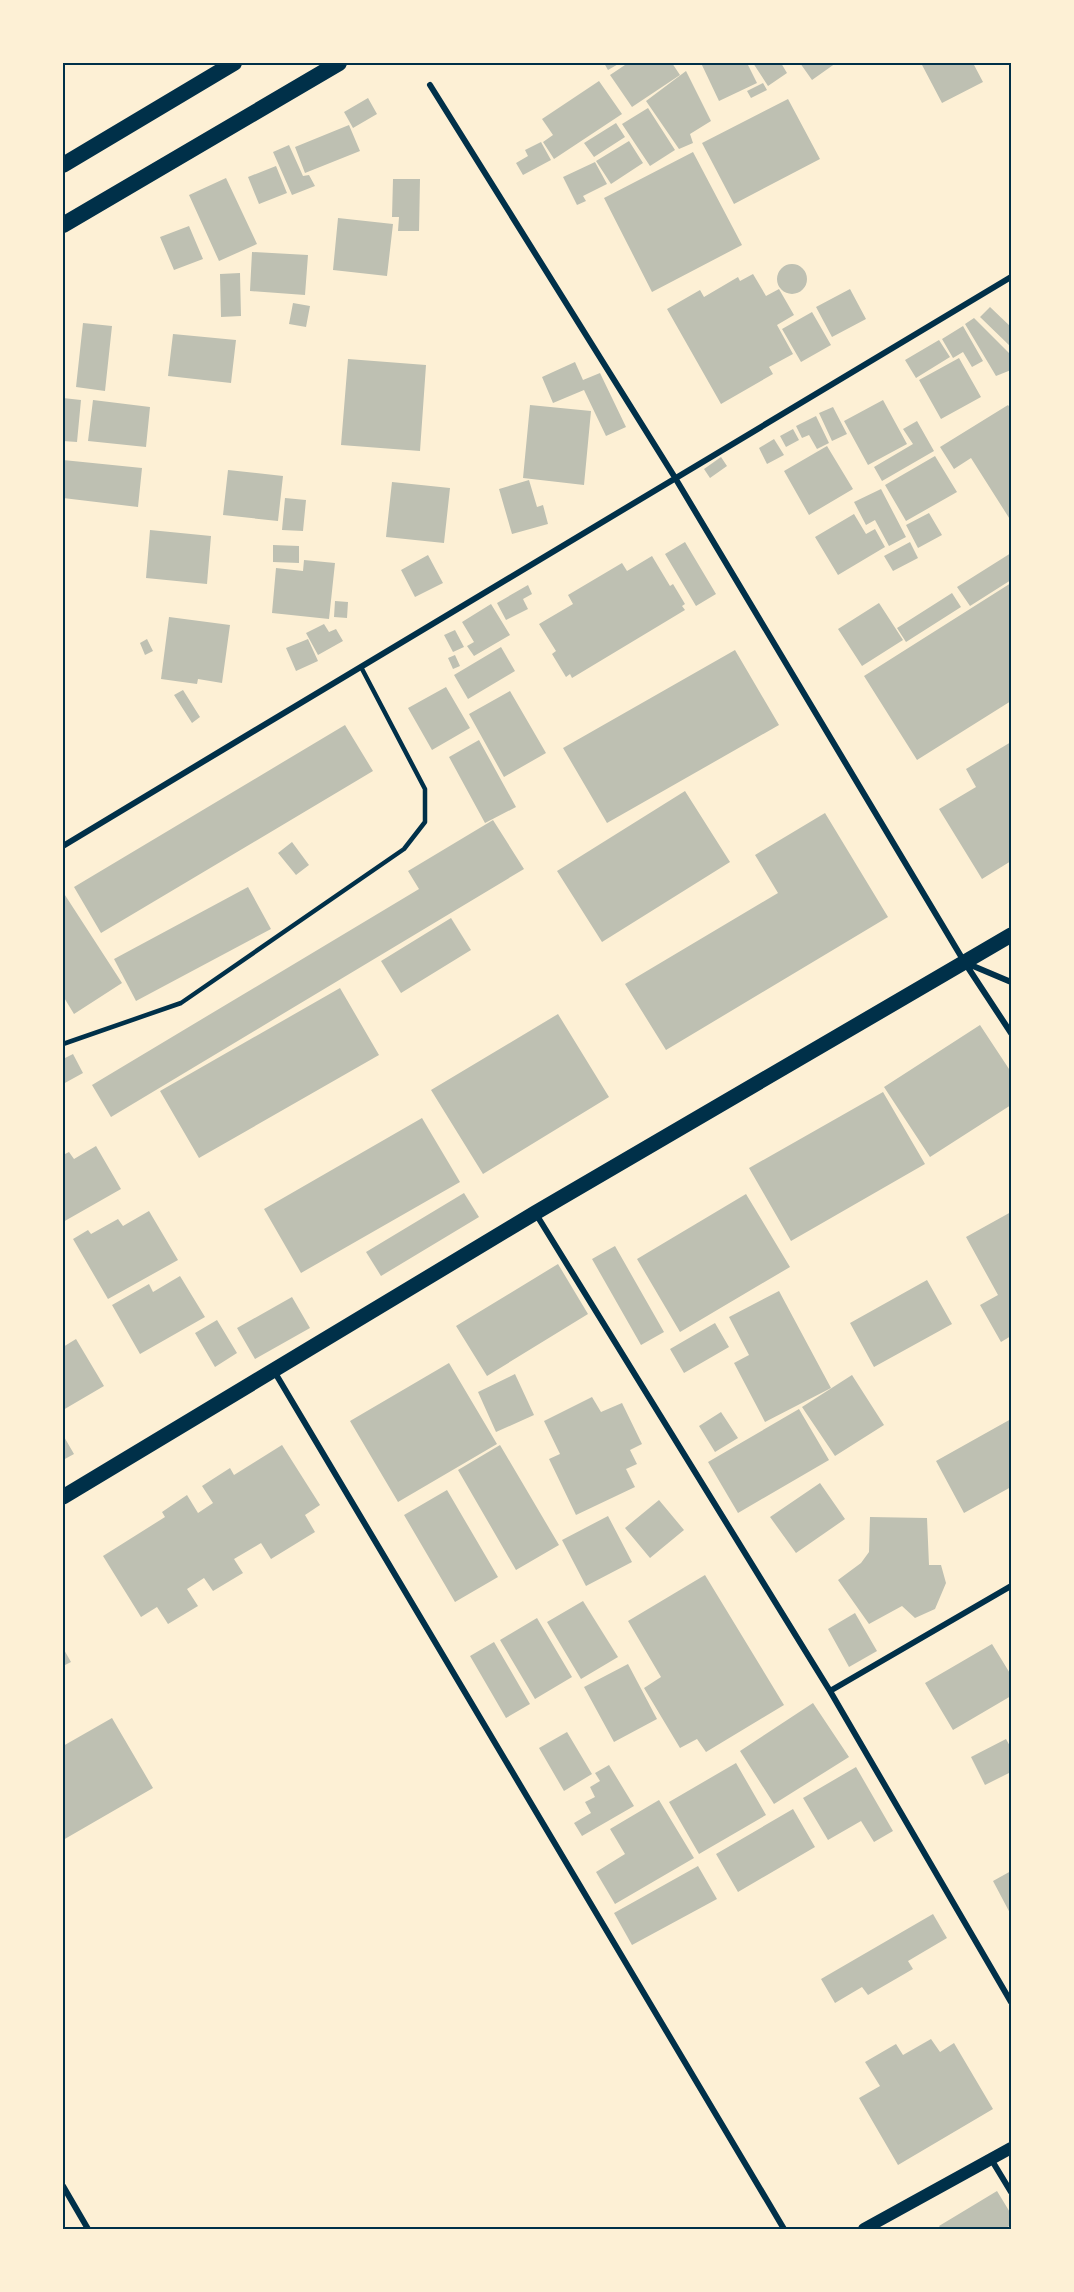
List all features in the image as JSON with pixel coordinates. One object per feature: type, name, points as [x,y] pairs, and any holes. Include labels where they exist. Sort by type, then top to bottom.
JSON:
[{"type":"highway","points":[[63,165],[234,63]]},
{"type":"highway","points":[[63,225],[339,63]]},
{"type":"main road","points":[[63,1497],[535,1213],[1011,935]]},
{"type":"main road","points":[[864,2229],[1011,2148]]},
{"type":"street","points":[[430,85],[674,476],[965,963],[1011,1034]]},
{"type":"street","points":[[63,846],[674,476],[1011,277]]},
{"type":"street","points":[[965,963],[1011,982]]},
{"type":"street","points":[[535,1213],[830,1691],[1011,2002]]},
{"type":"street","points":[[274,1371],[784,2229]]},
{"type":"street","points":[[830,1691],[1011,1586]]},
{"type":"street","points":[[991,2159],[1011,2192]]},
{"type":"street","points":[[63,2186],[88,2229]]},
{"type":"lane","points":[[63,1044],[182,1003],[404,849],[425,822],[425,789],[361,667]]},
{"type":"building","points":[[604,63],[620,63],[608,70]]},
{"type":"building","points":[[628,63],[672,63],[680,75],[632,107],[610,75]]},
{"type":"building","points":[[701,63],[747,63],[757,83],[719,101]]},
{"type":"building","points":[[753,63],[781,63],[787,73],[768,86]]},
{"type":"building","points":[[800,63],[836,63],[812,80]]},
{"type":"building","points":[[921,63],[973,63],[983,82],[942,103]]},
{"type":"building","points":[[686,71],[711,121],[690,134],[693,143],[679,149],[646,101]]},
{"type":"building","points":[[599,81],[622,114],[554,159],[543,142],[553,135],[542,119]]},
{"type":"building","points":[[763,83],[767,90],[751,98],[747,91]]},
{"type":"building","points":[[368,98],[377,114],[353,128],[344,112]]},
{"type":"building","points":[[788,99],[820,159],[734,204],[702,143]]},
{"type":"building","points":[[648,108],[675,150],[650,166],[622,124]]},
{"type":"building","points":[[616,123],[625,137],[594,157],[584,143]]},
{"type":"building","points":[[349,125],[360,151],[305,173],[295,147]]},
{"type":"building","points":[[629,141],[643,163],[611,184],[596,161]]},
{"type":"building","points":[[541,142],[551,160],[523,175],[516,163],[528,156],[525,150]]},
{"type":"building","points":[[289,145],[303,176],[309,175],[315,186],[292,195],[273,152]]},
{"type":"building","points":[[693,152],[742,245],[652,292],[604,198]]},
{"type":"building","points":[[595,162],[607,184],[583,196],[586,201],[577,205],[563,177]]},
{"type":"building","points":[[276,166],[287,193],[259,204],[248,177]]},
{"type":"building","points":[[226,178],[257,244],[219,261],[189,195]]},
{"type":"building","points":[[393,179],[420,179],[419,231],[398,231],[399,217],[392,217]]},
{"type":"building","points":[[338,218],[393,224],[387,276],[333,270]]},
{"type":"building","points":[[189,226],[203,259],[174,270],[160,237]]},
{"type":"building","points":[[252,252],[308,255],[305,295],[250,291]]},
{"type":"building","points":[[792,264],[802,269],[807,279],[802,289],[792,294],[782,289],[777,279],[782,269]]},
{"type":"building","points":[[240,273],[241,316],[221,317],[220,274]]},
{"type":"building","points":[[753,274],[766,296],[779,289],[794,315],[777,325],[793,354],[769,367],[773,374],[721,404],[667,309],[700,290],[704,297],[738,277],[740,281]]},
{"type":"building","points":[[850,289],[866,319],[832,337],[816,307]]},
{"type":"building","points":[[293,303],[310,306],[306,327],[289,324]]},
{"type":"building","points":[[990,307],[1011,327],[1011,347],[980,317]]},
{"type":"building","points":[[812,312],[831,345],[801,362],[782,329]]},
{"type":"building","points":[[974,318],[1011,355],[1011,370],[996,376],[965,324]]},
{"type":"building","points":[[83,323],[112,326],[105,391],[76,387]]},
{"type":"building","points":[[963,326],[983,361],[972,367],[963,352],[953,358],[942,339]]},
{"type":"building","points":[[173,334],[236,340],[231,383],[168,376]]},
{"type":"building","points":[[939,340],[950,357],[916,378],[905,360]]},
{"type":"building","points":[[959,358],[981,397],[941,419],[919,380]]},
{"type":"building","points":[[348,359],[426,365],[420,451],[341,445]]},
{"type":"building","points":[[575,362],[583,380],[600,373],[626,427],[606,436],[584,390],[553,403],[542,377]]},
{"type":"building","points":[[63,398],[81,400],[77,442],[63,441]]},
{"type":"building","points":[[93,400],[150,407],[146,447],[88,441]]},
{"type":"building","points":[[883,400],[907,444],[868,465],[844,421]]},
{"type":"building","points":[[530,405],[591,411],[584,485],[523,478]]},
{"type":"building","points":[[1008,405],[1011,409],[1011,521],[971,458],[954,469],[940,447]]},
{"type":"building","points":[[833,407],[847,434],[832,441],[819,413]]},
{"type":"building","points":[[816,416],[829,443],[817,449],[809,435],[802,438],[796,426]]},
{"type":"building","points":[[917,421],[934,451],[882,481],[874,467],[913,444],[903,429]]},
{"type":"building","points":[[793,429],[799,440],[786,447],[780,436]]},
{"type":"building","points":[[774,439],[784,455],[767,464],[759,448]]},
{"type":"building","points":[[827,446],[853,489],[809,515],[784,471]]},
{"type":"building","points":[[935,456],[957,492],[906,521],[885,485]]},
{"type":"building","points":[[721,457],[727,466],[710,478],[704,469]]},
{"type":"building","points":[[63,460],[142,468],[138,507],[63,498]]},
{"type":"building","points":[[228,470],[283,476],[278,521],[223,515]]},
{"type":"building","points":[[529,480],[537,507],[543,505],[548,524],[512,534],[499,489]]},
{"type":"building","points":[[392,482],[450,488],[444,543],[386,537]]},
{"type":"building","points":[[881,489],[906,537],[889,546],[875,520],[866,525],[854,502]]},
{"type":"building","points":[[285,498],[306,500],[303,531],[282,530]]},
{"type":"building","points":[[929,513],[942,535],[918,548],[906,525]]},
{"type":"building","points":[[854,514],[866,534],[875,529],[885,547],[838,575],[815,537]]},
{"type":"building","points":[[150,530],[211,536],[207,584],[146,578]]},
{"type":"building","points":[[685,542],[716,594],[696,606],[665,554]]},
{"type":"building","points":[[910,542],[918,558],[893,571],[884,556]]},
{"type":"building","points":[[273,545],[299,546],[299,563],[273,562]]},
{"type":"building","points":[[1011,553],[1011,580],[970,606],[957,587]]},
{"type":"building","points":[[428,555],[443,583],[415,597],[401,570]]},
{"type":"building","points":[[652,556],[670,586],[673,584],[685,604],[682,606],[685,610],[572,678],[570,674],[566,677],[552,654],[556,651],[539,624],[573,604],[568,595],[622,563],[627,571]]},
{"type":"building","points":[[304,560],[335,563],[329,619],[272,613],[276,568],[303,571]]},
{"type":"building","points":[[1011,583],[1011,701],[917,760],[864,676]]},
{"type":"building","points":[[528,585],[532,594],[523,599],[528,609],[506,620],[497,603]]},
{"type":"building","points":[[952,593],[961,607],[906,642],[897,628]]},
{"type":"building","points":[[335,601],[348,602],[347,618],[334,617]]},
{"type":"building","points":[[879,603],[903,640],[862,666],[838,629]]},
{"type":"building","points":[[491,604],[510,635],[474,656],[467,646],[474,642],[462,622]]},
{"type":"building","points":[[169,617],[230,625],[222,683],[198,679],[197,684],[161,679]]},
{"type":"building","points":[[324,624],[329,632],[336,629],[343,641],[318,655],[306,633]]},
{"type":"building","points":[[455,630],[464,647],[453,652],[444,635]]},
{"type":"building","points":[[147,639],[153,651],[145,655],[140,643]]},
{"type":"building","points":[[308,639],[318,661],[296,671],[286,648]]},
{"type":"building","points":[[501,647],[515,671],[468,699],[454,675]]},
{"type":"building","points":[[735,650],[779,725],[607,823],[563,748]]},
{"type":"building","points":[[455,655],[460,666],[453,669],[448,658]]},
{"type":"building","points":[[446,687],[470,728],[432,750],[408,708]]},
{"type":"building","points":[[183,690],[200,717],[192,723],[174,695]]},
{"type":"building","points":[[510,691],[546,753],[504,777],[469,714]]},
{"type":"building","points":[[345,725],[373,771],[101,933],[74,887]]},
{"type":"building","points":[[479,740],[516,807],[485,823],[449,757]]},
{"type":"building","points":[[1011,742],[1011,861],[982,879],[939,809],[976,787],[966,769]]},
{"type":"building","points":[[685,791],[730,862],[602,942],[557,871]]},
{"type":"building","points":[[825,813],[888,917],[666,1050],[625,984],[778,893],[755,855]]},
{"type":"building","points":[[493,820],[524,869],[111,1117],[92,1085],[419,889],[408,871]]},
{"type":"building","points":[[292,842],[309,865],[296,875],[278,853]]},
{"type":"building","points":[[248,887],[271,929],[136,1001],[114,959]]},
{"type":"building","points":[[63,892],[122,983],[74,1014],[63,996]]},
{"type":"building","points":[[451,918],[471,950],[401,993],[381,961]]},
{"type":"building","points":[[340,988],[379,1055],[199,1158],[160,1091]]},
{"type":"building","points":[[558,1014],[609,1097],[483,1174],[431,1090]]},
{"type":"building","points":[[980,1025],[1011,1072],[1011,1105],[930,1157],[884,1087]]},
{"type":"building","points":[[73,1054],[83,1073],[63,1084],[63,1059]]},
{"type":"building","points":[[883,1092],[925,1164],[791,1241],[749,1168]]},
{"type":"building","points":[[422,1118],[460,1182],[301,1273],[264,1209]]},
{"type":"building","points":[[96,1146],[121,1189],[63,1222],[63,1155],[69,1152],[74,1159]]},
{"type":"building","points":[[464,1193],[479,1217],[381,1276],[366,1252]]},
{"type":"building","points":[[746,1194],[790,1267],[680,1332],[637,1259]]},
{"type":"building","points":[[149,1211],[178,1260],[108,1299],[73,1239],[88,1230],[91,1234],[118,1219],[123,1226]]},
{"type":"building","points":[[1011,1212],[1011,1336],[1001,1342],[980,1305],[998,1295],[966,1237]]},
{"type":"building","points":[[615,1246],[664,1332],[641,1345],[592,1259]]},
{"type":"building","points":[[558,1264],[588,1314],[487,1376],[456,1326]]},
{"type":"building","points":[[180,1276],[205,1317],[140,1354],[112,1305],[149,1284],[153,1292]]},
{"type":"building","points":[[927,1280],[952,1324],[874,1367],[850,1323]]},
{"type":"building","points":[[779,1291],[831,1388],[765,1422],[734,1363],[749,1355],[729,1317]]},
{"type":"building","points":[[292,1297],[310,1328],[255,1359],[237,1328]]},
{"type":"building","points":[[217,1320],[237,1353],[215,1367],[195,1333]]},
{"type":"building","points":[[715,1323],[729,1347],[684,1373],[670,1349]]},
{"type":"building","points":[[76,1339],[104,1386],[63,1410],[63,1347]]},
{"type":"building","points":[[449,1363],[497,1444],[398,1502],[350,1421]]},
{"type":"building","points":[[515,1374],[534,1415],[496,1432],[478,1392]]},
{"type":"building","points":[[852,1375],[884,1425],[835,1456],[802,1407]]},
{"type":"building","points":[[592,1397],[601,1412],[622,1403],[642,1444],[630,1450],[637,1464],[626,1469],[635,1487],[576,1515],[549,1459],[560,1454],[544,1421]]},
{"type":"building","points":[[799,1409],[829,1460],[738,1513],[708,1462]]},
{"type":"building","points":[[721,1412],[738,1438],[715,1452],[699,1426]]},
{"type":"building","points":[[1011,1419],[1011,1487],[964,1513],[936,1461]]},
{"type":"building","points":[[63,1435],[74,1454],[63,1460]]},
{"type":"building","points":[[282,1445],[320,1505],[305,1515],[315,1532],[271,1559],[261,1543],[234,1559],[243,1573],[213,1591],[204,1578],[187,1589],[198,1606],[168,1624],[157,1607],[141,1617],[103,1556],[165,1517],[162,1512],[187,1495],[198,1513],[213,1503],[202,1486],[230,1468],[234,1475]]},
{"type":"building","points":[[500,1445],[559,1545],[516,1570],[458,1470]]},
{"type":"building","points":[[820,1483],[845,1519],[796,1553],[770,1517]]},
{"type":"building","points":[[447,1490],[498,1577],[455,1602],[404,1515]]},
{"type":"building","points":[[659,1500],[684,1530],[650,1558],[625,1528]]},
{"type":"building","points":[[608,1516],[632,1562],[586,1586],[562,1540]]},
{"type":"building","points":[[870,1517],[927,1518],[929,1565],[941,1565],[946,1583],[935,1609],[915,1618],[902,1606],[869,1624],[838,1580],[861,1563],[869,1552]]},
{"type":"building","points":[[705,1575],[784,1705],[706,1752],[697,1739],[680,1748],[644,1688],[661,1677],[628,1621]]},
{"type":"building","points":[[583,1601],[618,1657],[581,1679],[547,1622]]},
{"type":"building","points":[[855,1613],[877,1651],[849,1667],[828,1629]]},
{"type":"building","points":[[537,1618],[572,1677],[535,1699],[500,1640]]},
{"type":"building","points":[[494,1642],[530,1704],[506,1718],[470,1656]]},
{"type":"building","points":[[992,1644],[1011,1675],[1011,1696],[953,1730],[925,1683]]},
{"type":"building","points":[[63,1648],[71,1662],[63,1666]]},
{"type":"building","points":[[628,1664],[657,1719],[614,1742],[584,1687]]},
{"type":"building","points":[[813,1703],[849,1757],[774,1804],[740,1751]]},
{"type":"building","points":[[112,1718],[153,1788],[63,1840],[63,1746]]},
{"type":"building","points":[[567,1732],[592,1774],[564,1791],[539,1748]]},
{"type":"building","points":[[1006,1739],[1011,1748],[1011,1772],[985,1785],[971,1757]]},
{"type":"building","points":[[736,1763],[766,1815],[699,1854],[669,1802]]},
{"type":"building","points":[[609,1765],[634,1806],[582,1836],[574,1823],[591,1813],[585,1802],[595,1797],[590,1787],[600,1781],[595,1773]]},
{"type":"building","points":[[856,1767],[893,1831],[874,1842],[861,1821],[828,1840],[803,1798]]},
{"type":"building","points":[[659,1800],[694,1858],[615,1904],[596,1872],[625,1854],[610,1829]]},
{"type":"building","points":[[793,1809],[815,1847],[738,1892],[716,1854]]},
{"type":"building","points":[[698,1866],[717,1899],[632,1945],[614,1913]]},
{"type":"building","points":[[1011,1871],[1011,1915],[993,1881]]},
{"type":"building","points":[[933,1914],[947,1938],[908,1961],[913,1969],[868,1995],[862,1987],[835,2003],[821,1979]]},
{"type":"building","points":[[931,2039],[940,2052],[954,2043],[993,2109],[898,2165],[859,2098],[880,2086],[865,2062],[896,2044],[903,2055]]},
{"type":"building","points":[[997,2191],[1011,2214],[1011,2225],[1004,2229],[941,2229],[939,2226]]}]
